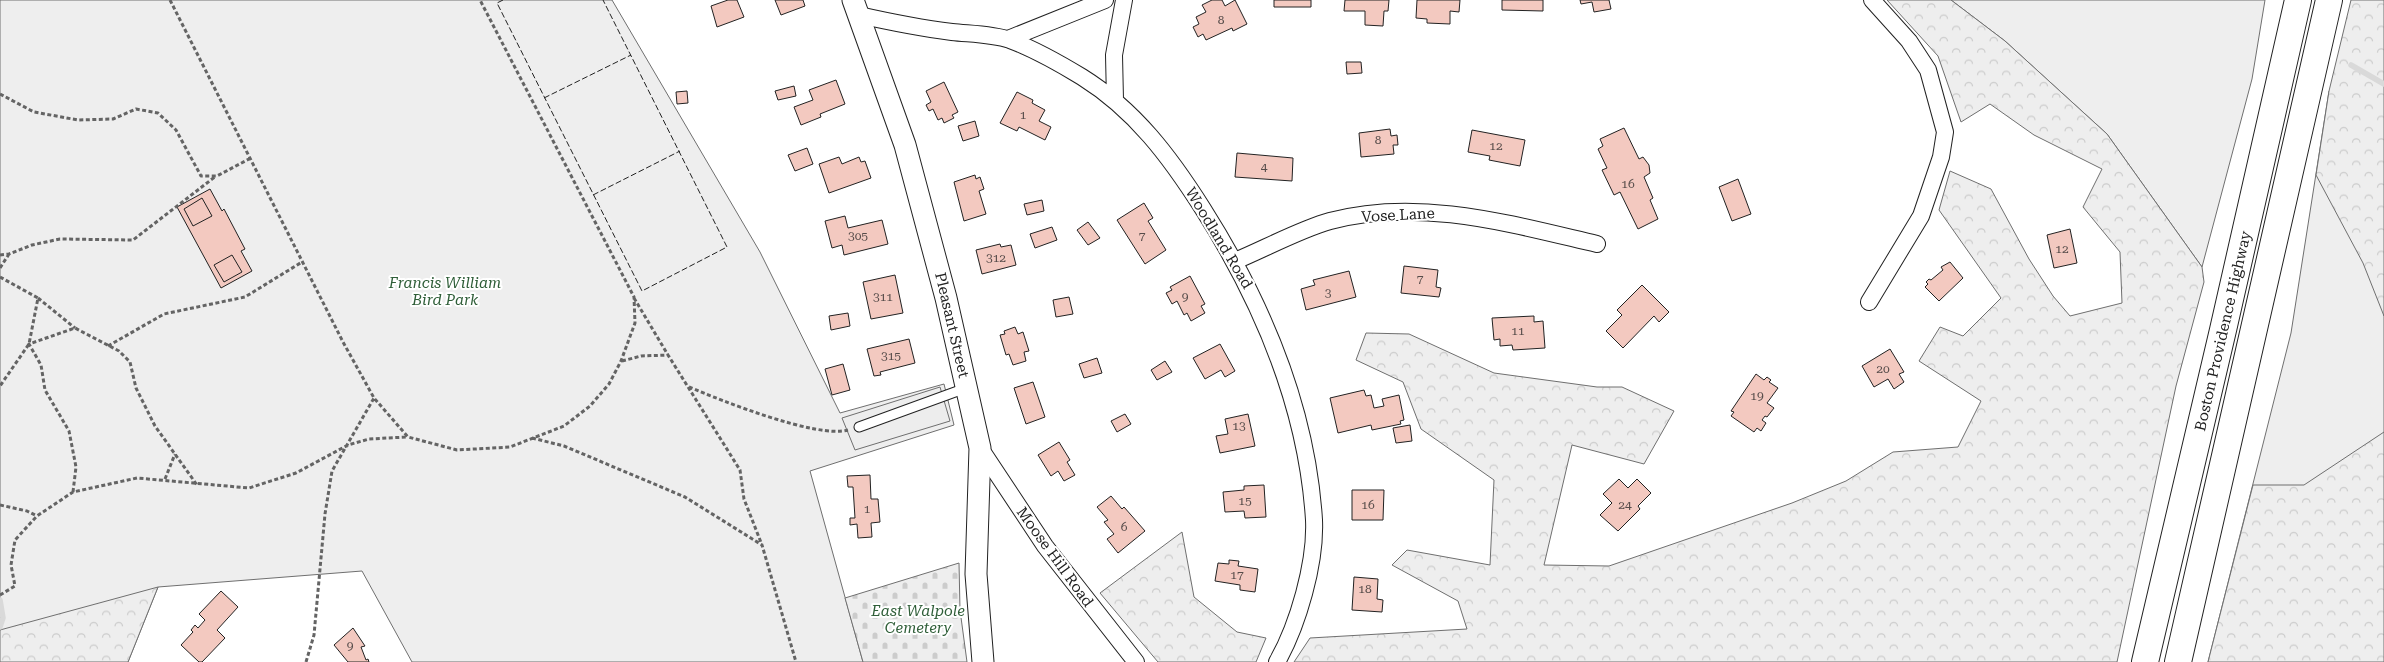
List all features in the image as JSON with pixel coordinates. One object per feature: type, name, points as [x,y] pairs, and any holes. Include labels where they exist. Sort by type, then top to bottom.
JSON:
[{"type":"main road","name":"Boston Providence Highway","points":[[2145,662],[2298,0]]},
{"type":"main road","name":"Boston Providence Highway","points":[[2178,662],[2252,324],[2276,234],[2329,0]]},
{"type":"street","points":[[1008,39],[1105,0]]},
{"type":"street","points":[[1115,100],[1114,55],[1124,0]]},
{"type":"street","points":[[1869,302],[1921,216],[1941,157],[1945,132],[1928,70],[1910,41],[1872,0]]},
{"type":"street","name":"Woodland Road","points":[[856,7],[906,26],[1008,39],[1082,77],[1115,100],[1141,124],[1170,158],[1235,261],[1270,335],[1290,394],[1303,444],[1314,522],[1308,578],[1288,643],[1277,662]]},
{"type":"street","name":"Pleasant Street","points":[[856,7],[905,145],[946,298],[980,448],[976,567],[983,662]]},
{"type":"street","name":"Vose Lane","points":[[1235,261],[1330,221],[1382,213],[1429,211],[1519,226],[1597,244]]},
{"type":"street","name":"Moose Hill Road","points":[[980,448],[1045,546],[1136,662]]},
{"type":"lane","points":[[859,427],[966,388]]},
{"type":"path","points":[[170,0],[249,159],[374,398],[408,437]]},
{"type":"path","points":[[480,0],[634,297],[740,470],[744,499],[762,545],[796,662]]},
{"type":"path","points":[[0,94],[34,112],[78,120],[112,119],[136,109],[158,112],[176,130],[201,176],[217,176]]},
{"type":"path","points":[[0,255],[60,239],[133,240],[217,176],[249,159]]},
{"type":"path","points":[[0,268],[9,254]]},
{"type":"path","points":[[108,346],[164,314],[245,297],[302,262]]},
{"type":"path","points":[[0,277],[38,298],[75,328],[119,352],[130,362],[136,388],[155,426],[197,485]]},
{"type":"path","points":[[0,595],[15,586],[11,565],[15,540],[37,516],[73,492],[137,478],[165,479],[197,485],[250,488],[296,473],[348,445],[369,439],[408,437],[457,450],[510,446],[564,426],[590,406],[609,384],[621,361],[635,323],[634,297]]},
{"type":"path","points":[[0,386],[29,344],[38,298]]},
{"type":"path","points":[[29,344],[75,328]]},
{"type":"path","points":[[29,344],[40,365],[45,390],[69,431],[76,467],[73,492]]},
{"type":"path","points":[[621,361],[641,356],[668,355]]},
{"type":"path","points":[[688,387],[739,408],[804,426],[843,432],[859,427]]},
{"type":"path","points":[[306,662],[314,635],[325,514],[332,470],[374,398]]},
{"type":"path","points":[[531,438],[564,446],[685,497],[762,545]]},
{"type":"path","points":[[165,479],[175,453]]},
{"type":"path","points":[[0,505],[37,516]]},
{"type":"green space","name":"Francis William Bird Park","points":[[0,0],[612,0],[760,252],[840,413],[944,384],[954,425],[810,471],[863,662],[412,662],[362,571],[158,587],[128,662],[0,662]]},
{"type":"green space","points":[[1887,0],[1951,0],[2005,41],[2107,134],[2202,267],[2204,282],[2176,386],[2117,662],[1294,662],[1310,638],[1467,629],[1458,601],[1392,565],[1407,550],[1490,565],[1494,480],[1421,429],[1403,382],[1356,360],[1366,333],[1409,334],[1494,373],[1597,387],[1622,387],[1674,411],[1644,464],[1572,445],[1544,565],[1609,566],[1792,503],[1846,481],[1893,452],[1958,447],[1981,401],[1919,361],[1940,327],[1963,336],[2001,298],[1939,210],[1950,171],[1991,189],[2029,259],[2053,296],[2070,316],[2122,303],[2120,252],[2083,207],[2102,169],[2034,135],[1990,104],[1961,122],[1938,56]]},
{"type":"green space","points":[[1951,0],[2265,0],[2252,79],[2202,267],[2107,134],[2005,41]]},
{"type":"green space","points":[[2351,0],[2384,0],[2384,316],[2363,263],[2316,175],[2329,91]]},
{"type":"green space","points":[[2329,91],[2384,97],[2384,662],[2208,662],[2291,333]]},
{"type":"green space","points":[[2384,432],[2384,662],[2208,662],[2253,485],[2304,485]]},
{"type":"green space","points":[[1182,532],[1194,597],[1237,632],[1266,638],[1256,662],[1158,662],[1100,593]]},
{"type":"green space","name":"East Walpole Cemetery","points":[[959,563],[960,610],[967,662],[863,662],[845,598]]},
{"type":"green space","points":[[158,587],[128,662],[0,662],[0,630]]},
{"type":"shaded area","points":[[940,387],[950,421],[855,450],[842,418]]},
{"type":"building","points":[[728,0],[737,0],[744,17],[717,27],[711,6]]},
{"type":"building","points":[[775,0],[803,0],[805,6],[781,15]]},
{"type":"building","points":[[1212,0],[1222,0],[1225,6],[1235,0],[1247,24],[1233,31],[1232,28],[1206,40],[1203,34],[1198,37],[1193,27],[1199,24],[1196,17],[1206,12],[1202,5]]},
{"type":"building","points":[[1274,0],[1311,0],[1311,7],[1274,7]]},
{"type":"building","points":[[1345,0],[1389,0],[1388,11],[1384,11],[1383,26],[1365,25],[1365,11],[1344,11]]},
{"type":"building","points":[[1417,0],[1460,0],[1459,12],[1450,11],[1450,24],[1427,23],[1427,19],[1416,18]]},
{"type":"building","points":[[1502,0],[1543,0],[1543,11],[1502,10]]},
{"type":"building","points":[[1580,0],[1609,0],[1611,9],[1594,12],[1592,2],[1581,4]]},
{"type":"building","points":[[1346,62],[1361,62],[1362,73],[1347,74]]},
{"type":"building","points":[[836,80],[845,104],[820,114],[821,117],[801,125],[794,107],[813,100],[809,90]]},
{"type":"building","points":[[944,82],[958,112],[952,115],[954,118],[944,123],[942,118],[938,120],[933,109],[929,111],[926,105],[931,102],[926,91]]},
{"type":"building","points":[[794,86],[796,96],[778,100],[775,91]]},
{"type":"building","points":[[687,91],[688,103],[677,104],[676,92]]},
{"type":"building","points":[[1017,92],[1033,100],[1032,103],[1045,110],[1039,121],[1051,127],[1045,140],[1019,127],[1017,131],[1000,123]]},
{"type":"building","points":[[975,121],[979,136],[963,141],[958,126]]},
{"type":"building","points":[[1624,128],[1639,159],[1643,157],[1649,165],[1650,173],[1644,177],[1653,198],[1650,200],[1658,219],[1638,229],[1620,192],[1614,195],[1602,170],[1607,168],[1598,149],[1603,146],[1600,139]]},
{"type":"building","points":[[1390,129],[1391,136],[1397,135],[1398,145],[1393,145],[1394,154],[1361,157],[1359,133]]},
{"type":"building","points":[[1472,130],[1525,140],[1520,166],[1489,160],[1490,156],[1468,152]]},
{"type":"building","points":[[807,148],[813,164],[795,171],[788,155]]},
{"type":"building","points":[[1237,153],[1293,158],[1292,181],[1235,177]]},
{"type":"building","points":[[839,157],[842,164],[859,157],[861,162],[865,161],[871,178],[829,193],[819,164]]},
{"type":"building","points":[[975,175],[976,179],[980,177],[984,189],[979,191],[986,214],[964,221],[954,182]]},
{"type":"building","points":[[1738,179],[1751,214],[1732,221],[1719,187]]},
{"type":"building","points":[[210,189],[222,211],[224,209],[245,249],[241,251],[252,271],[221,288],[177,207]]},
{"type":"building","points":[[202,198],[212,216],[193,226],[184,209]]},
{"type":"building","points":[[1042,200],[1044,211],[1027,215],[1024,204]]},
{"type":"building","points":[[1144,203],[1153,218],[1148,221],[1166,250],[1145,264],[1117,220]]},
{"type":"building","points":[[845,216],[848,228],[882,220],[888,244],[844,255],[842,245],[832,248],[825,221]]},
{"type":"building","points":[[1088,222],[1100,238],[1088,245],[1077,230]]},
{"type":"building","points":[[1052,227],[1057,240],[1035,248],[1030,234]]},
{"type":"building","points":[[2070,229],[2077,263],[2054,268],[2047,235]]},
{"type":"building","points":[[1000,244],[1001,247],[1011,245],[1016,265],[982,274],[976,250]]},
{"type":"building","points":[[232,255],[242,272],[224,282],[214,265]]},
{"type":"building","points":[[1950,262],[1963,278],[1939,301],[1925,287],[1928,284],[1926,282],[1943,270],[1941,267]]},
{"type":"building","points":[[1404,266],[1438,270],[1436,287],[1441,288],[1439,297],[1401,293]]},
{"type":"building","points":[[1349,271],[1356,297],[1306,310],[1301,289],[1315,285],[1313,280]]},
{"type":"building","points":[[895,275],[903,313],[871,319],[863,282]]},
{"type":"building","points":[[1190,276],[1205,304],[1201,306],[1205,313],[1191,321],[1187,313],[1184,315],[1177,301],[1172,304],[1166,293],[1172,290],[1170,287]]},
{"type":"building","points":[[1642,285],[1669,312],[1659,322],[1654,316],[1623,348],[1606,331],[1622,315],[1617,310]]},
{"type":"building","points":[[1069,297],[1073,314],[1056,317],[1053,300]]},
{"type":"building","points":[[848,313],[850,326],[831,330],[829,316]]},
{"type":"building","points":[[1534,316],[1534,322],[1543,321],[1545,348],[1513,350],[1512,345],[1500,346],[1500,339],[1494,340],[1492,318]]},
{"type":"building","points":[[1015,327],[1018,334],[1023,332],[1029,351],[1024,352],[1026,361],[1013,365],[1009,354],[1006,355],[1000,335],[1005,334],[1004,331]]},
{"type":"building","points":[[909,339],[915,363],[880,372],[881,375],[874,376],[867,349]]},
{"type":"building","points":[[1220,344],[1235,371],[1225,377],[1221,370],[1205,379],[1193,358]]},
{"type":"building","points":[[1890,349],[1904,372],[1899,374],[1904,382],[1894,389],[1888,379],[1874,387],[1862,366]]},
{"type":"building","points":[[1097,358],[1102,373],[1084,378],[1079,364]]},
{"type":"building","points":[[1165,361],[1172,372],[1157,380],[1151,370]]},
{"type":"building","points":[[843,364],[850,390],[832,395],[825,369]]},
{"type":"building","points":[[1756,374],[1764,380],[1767,377],[1771,380],[1769,382],[1778,388],[1767,403],[1774,408],[1762,420],[1766,423],[1761,431],[1757,428],[1754,432],[1731,416],[1734,412],[1731,411]]},
{"type":"building","points":[[1033,382],[1045,417],[1026,424],[1014,388]]},
{"type":"building","points":[[1364,390],[1366,396],[1371,395],[1374,408],[1384,406],[1382,399],[1399,395],[1404,420],[1400,421],[1401,424],[1372,430],[1371,425],[1338,433],[1330,398]]},
{"type":"building","points":[[1125,414],[1131,424],[1117,432],[1111,421]]},
{"type":"building","points":[[1248,414],[1255,446],[1220,453],[1216,436],[1228,434],[1225,419]]},
{"type":"building","points":[[1410,425],[1412,441],[1396,443],[1393,428]]},
{"type":"building","points":[[1059,442],[1070,460],[1067,462],[1075,475],[1064,481],[1058,471],[1051,476],[1038,455]]},
{"type":"building","points":[[870,475],[871,499],[878,499],[880,522],[871,523],[872,537],[858,538],[857,524],[850,525],[850,518],[855,518],[853,487],[848,487],[847,476]]},
{"type":"building","points":[[1619,479],[1628,488],[1637,479],[1651,493],[1638,506],[1640,509],[1618,531],[1600,515],[1612,503],[1603,494]]},
{"type":"building","points":[[1264,485],[1266,517],[1245,518],[1244,511],[1225,512],[1223,492],[1244,490],[1244,486]]},
{"type":"building","points":[[1352,490],[1384,490],[1383,520],[1352,520]]},
{"type":"building","points":[[1111,496],[1122,509],[1124,507],[1145,531],[1118,553],[1107,539],[1114,534],[1104,522],[1108,520],[1097,507]]},
{"type":"building","points":[[1229,560],[1239,561],[1238,566],[1258,569],[1255,592],[1240,590],[1240,585],[1215,581],[1218,563],[1229,564]]},
{"type":"building","points":[[1354,577],[1378,579],[1377,599],[1383,600],[1382,612],[1352,610]]},
{"type":"building","points":[[221,591],[238,607],[217,630],[225,638],[202,662],[199,662],[181,645],[193,632],[191,630],[195,625],[198,628],[205,620],[199,614]]},
{"type":"building","points":[[353,628],[365,646],[361,647],[366,660],[368,659],[369,662],[348,662],[334,645]]},
{"type":"waterway","points":[[2351,65],[2384,84]]},
{"type":"waterway","points":[[0,600],[3,618],[0,627]]},
{"type":"fence","points":[[503,0],[497,3],[642,291],[727,247],[603,0]]},
{"type":"fence","points":[[544,98],[631,55]]},
{"type":"fence","points":[[593,195],[680,151]]}]
